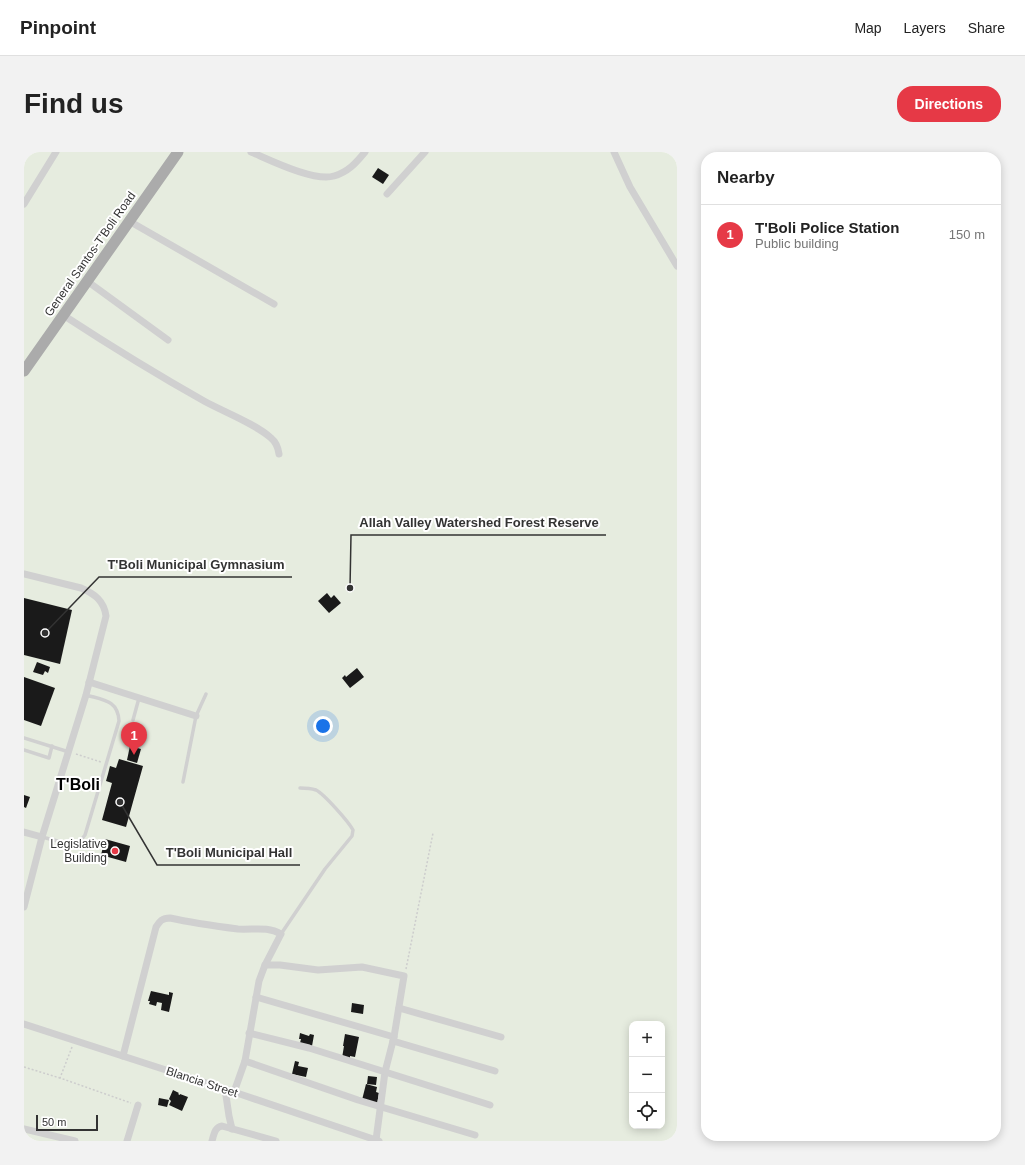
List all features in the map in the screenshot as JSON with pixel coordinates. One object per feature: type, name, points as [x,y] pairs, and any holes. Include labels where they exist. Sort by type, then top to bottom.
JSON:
[{"type":"main road","name":"General Santos-T'Boli Road","points":[[25,368],[178,152]]},
{"type":"street","points":[[24,204],[56,152]]},
{"type":"street","points":[[251,152],[296,170],[321,177],[332,177],[354,166],[365,152]]},
{"type":"street","points":[[386,194],[425,152]]},
{"type":"street","points":[[614,152],[630,187],[677,266]]},
{"type":"street","points":[[129,221],[274,304]]},
{"type":"street","points":[[87,281],[168,340]]},
{"type":"street","points":[[63,315],[150,370],[217,408],[260,430],[271,438],[277,445],[279,454]]},
{"type":"street","points":[[24,574],[81,588],[95,595],[101,602],[106,616],[86,695],[42,837],[24,907]]},
{"type":"street","points":[[89,682],[196,716]]},
{"type":"street","points":[[24,832],[42,837]]},
{"type":"street","points":[[123,1056],[155,932],[160,921],[164,918],[170,918],[222,927],[268,929],[281,934],[265,965],[259,981],[244,1061],[234,1092]]},
{"type":"street","points":[[265,965],[280,965],[318,970],[362,967],[404,976],[393,1039],[385,1072],[377,1140]]},
{"type":"street","points":[[256,997],[495,1071]]},
{"type":"street","points":[[399,1008],[501,1036]]},
{"type":"street","name":"Blancia Street","points":[[24,1024],[377,1140]]},
{"type":"street","points":[[250,1033],[294,1044],[490,1105]]},
{"type":"street","points":[[244,1061],[358,1100],[476,1134]]},
{"type":"street","points":[[225,1089],[232,1129]]},
{"type":"street","points":[[127,1141],[138,1105]]},
{"type":"street","points":[[212,1141],[215,1130],[222,1126],[276,1141]]},
{"type":"street","points":[[24,1129],[75,1141]]},
{"type":"lane","points":[[183,782],[196,716],[206,694]]},
{"type":"lane","points":[[42,837],[73,845],[81,840],[85,835],[119,721],[116,707],[109,702],[86,695]]},
{"type":"lane","points":[[133,720],[139,698]]},
{"type":"lane","points":[[24,738],[69,752]]},
{"type":"lane","points":[[24,750],[49,758],[52,746]]},
{"type":"lane","points":[[281,934],[325,869],[352,836],[353,830],[329,802],[317,791],[309,788],[300,788]]},
{"type":"path","points":[[69,752],[106,763]]},
{"type":"path","points":[[404,976],[433,833]]},
{"type":"path","points":[[60,1078],[75,1041]]},
{"type":"path","points":[[24,1067],[138,1105]]},
{"type":"shaded area","points":[[24,152],[677,152],[677,1141],[24,1141]]},
{"type":"building","points":[[378,168],[389,175],[383,184],[372,177]]},
{"type":"building","points":[[327,593],[331,598],[334,595],[341,603],[329,613],[318,601]]},
{"type":"building","points":[[24,598],[72,610],[60,664],[24,655]]},
{"type":"building","points":[[37,662],[50,667],[48,673],[45,671],[43,675],[33,672]]},
{"type":"building","points":[[357,668],[364,677],[350,688],[342,678],[345,675],[346,677]]},
{"type":"building","points":[[24,677],[55,688],[41,726],[24,720]]},
{"type":"building","points":[[130,746],[141,749],[137,763],[127,760]]},
{"type":"building","points":[[119,759],[143,766],[126,827],[102,820],[112,783],[106,781],[110,766],[116,768]]},
{"type":"building","points":[[24,795],[30,797],[26,808],[24,807]]},
{"type":"building","name":"Legislative Building","points":[[105,839],[130,846],[126,862],[101,855]]},
{"type":"building","points":[[151,991],[169,995],[169,992],[173,993],[169,1012],[161,1010],[162,1003],[157,1002],[156,1006],[149,1004],[150,1001],[148,1001]]},
{"type":"building","points":[[352,1003],[364,1005],[363,1014],[351,1012]]},
{"type":"building","points":[[300,1033],[309,1036],[310,1034],[314,1035],[312,1046],[300,1043]]},
{"type":"building","points":[[345,1034],[359,1037],[355,1057],[350,1056],[350,1059],[342,1058]]},
{"type":"building","points":[[295,1061],[299,1062],[298,1066],[308,1068],[306,1077],[292,1074]]},
{"type":"building","points":[[368,1076],[377,1077],[376,1085],[367,1084]]},
{"type":"building","points":[[366,1084],[377,1087],[376,1092],[379,1093],[377,1104],[362,1100]]},
{"type":"building","points":[[173,1090],[180,1095],[188,1097],[182,1111],[169,1105],[171,1101],[169,1099]]},
{"type":"building","points":[[159,1098],[169,1100],[167,1107],[158,1105]]},
{"type":"place","name":"Allah Valley Watershed Forest Reserve","points":[[350,588]]},
{"type":"place","name":"T'Boli Municipal Gymnasium","points":[[45,633]]},
{"type":"place","name":"T'Boli Police Station","points":[[134,755]]},
{"type":"place","name":"T'Boli Municipal Hall","points":[[120,802]]},
{"type":"place","name":"Legislative Building","points":[[115,851]]},
{"type":"district","name":"T'Boli","points":[[78,784]]}]
